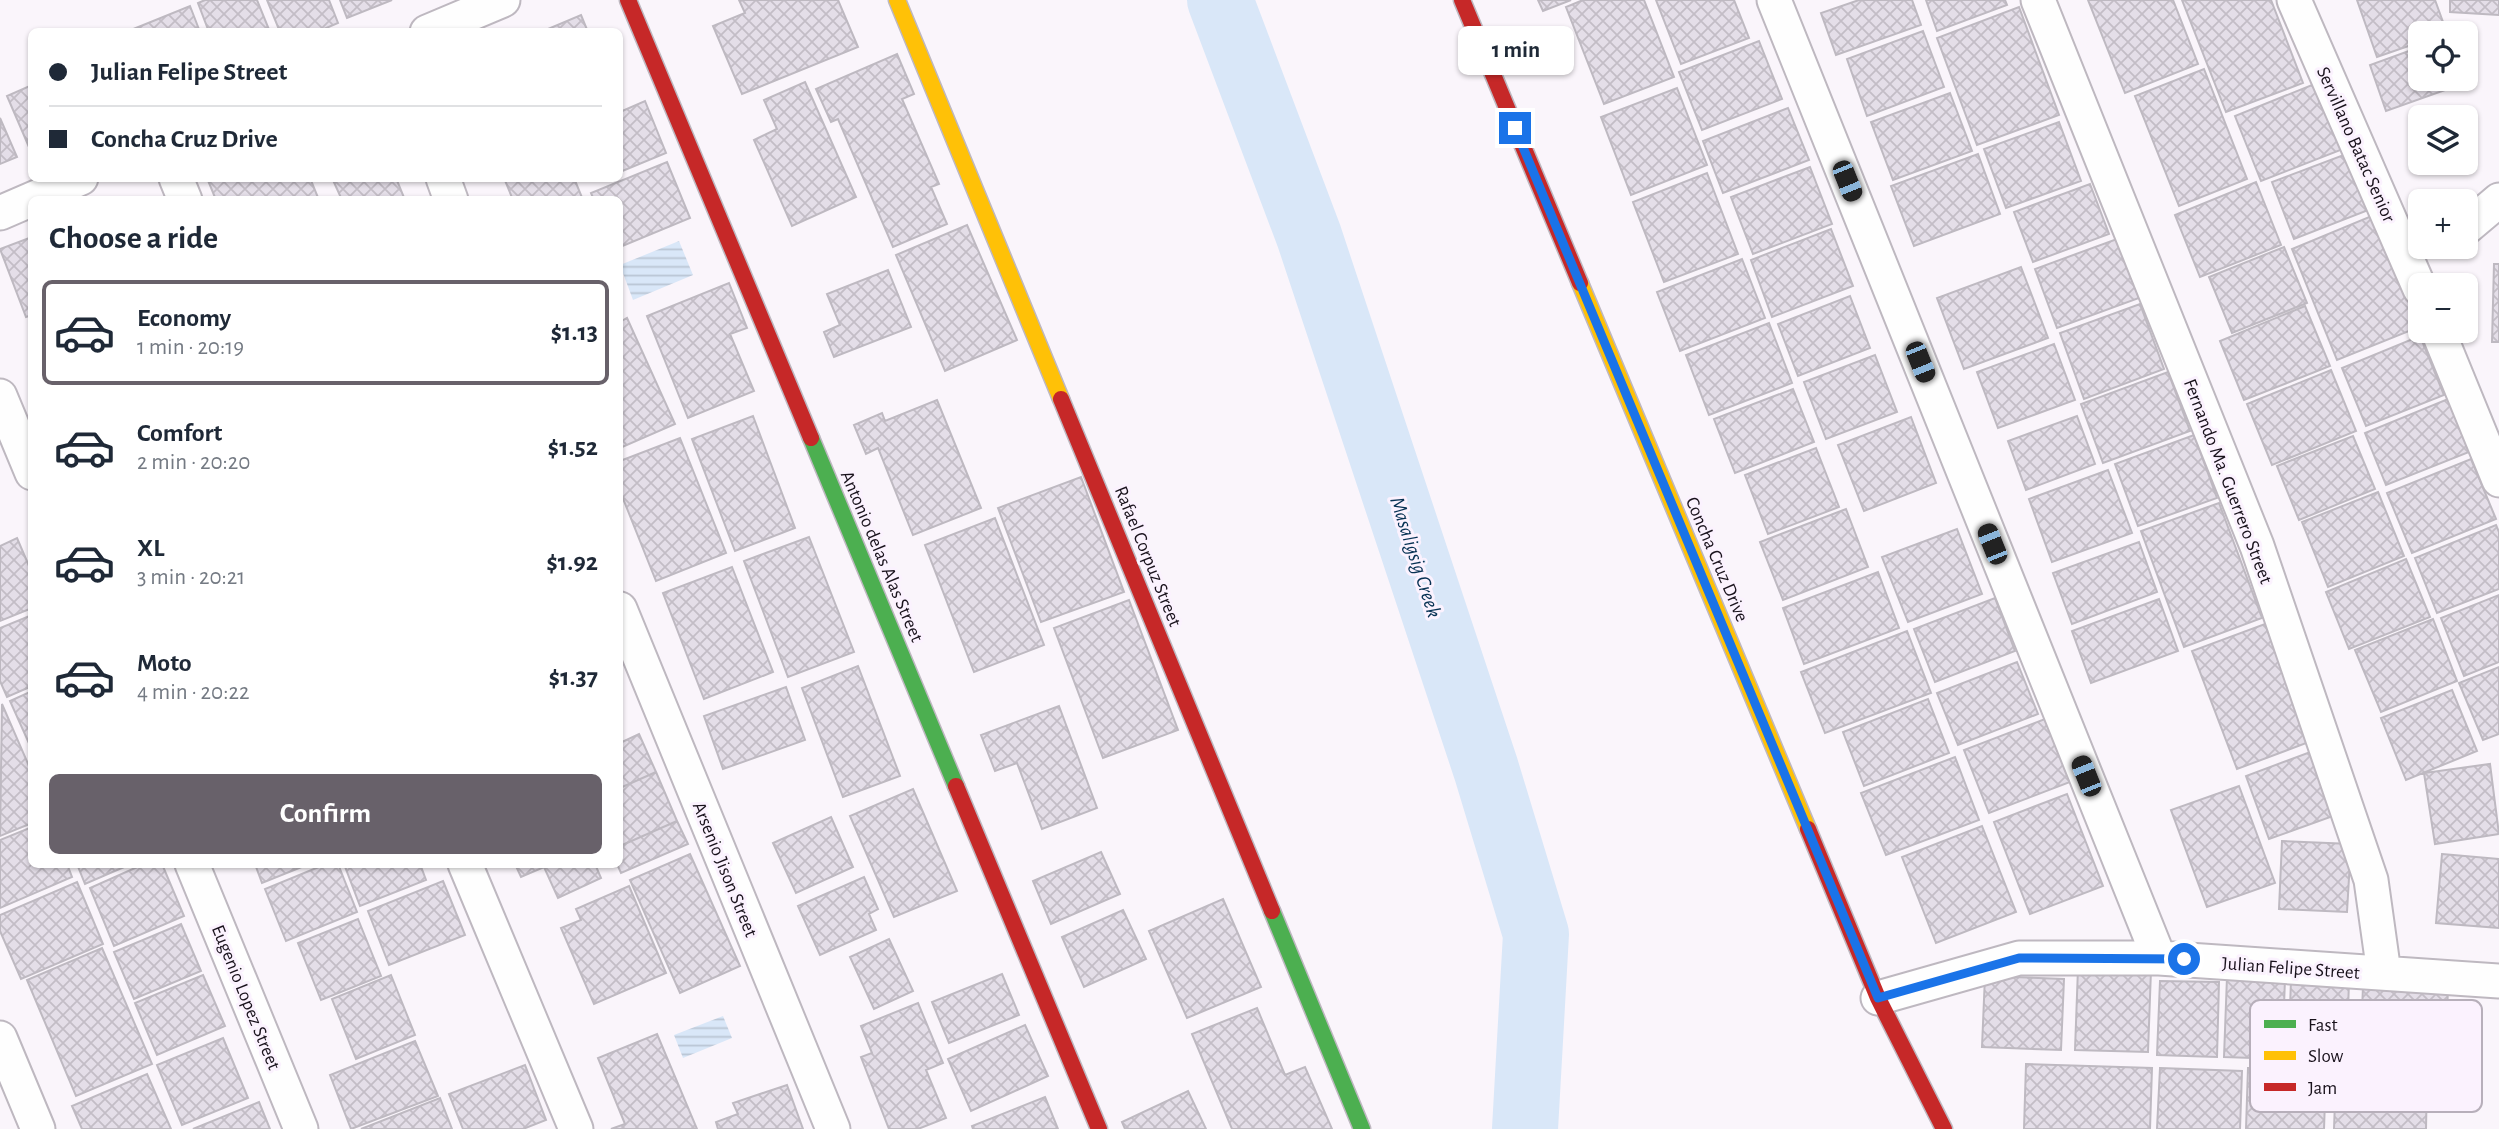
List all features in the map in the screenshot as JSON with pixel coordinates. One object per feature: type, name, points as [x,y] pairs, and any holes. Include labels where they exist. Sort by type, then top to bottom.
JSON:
[{"type":"street","points":[[436,28],[503,0]]},
{"type":"street","name":"Antonio delas Alas Street","points":[[628,0],[1099,1129]]},
{"type":"street","name":"Rafael Corpuz Street","points":[[897,0],[1363,1129]]},
{"type":"street","name":"Concha Cruz Drive","points":[[1462,0],[1878,998],[1944,1129]]},
{"type":"street","points":[[1774,0],[2159,958]]},
{"type":"street","name":"Fernando Ma. Guerrero Street","points":[[2038,0],[2257,546],[2371,880],[2384,973]]},
{"type":"street","name":"Servillano Batac Senior","points":[[2294,0],[2408,232]]},
{"type":"street","points":[[39,196],[72,182]]},
{"type":"street","points":[[2478,218],[2499,200]]},
{"type":"street","points":[[0,213],[28,201]]},
{"type":"street","points":[[2443,343],[2499,480]]},
{"type":"street","points":[[0,396],[28,463]]},
{"type":"street","name":"Arsenio Jison Street","points":[[623,616],[833,1129]]},
{"type":"street","name":"Eugenio Lopez Street","points":[[194,868],[301,1129]]},
{"type":"street","points":[[467,868],[576,1129]]},
{"type":"street","name":"Julian Felipe Street","points":[[1878,998],[2019,958],[2159,958],[2499,981]]},
{"type":"street","points":[[0,1038],[38,1129]]},
{"type":"water","points":[[679,241],[693,275],[633,300],[623,273],[623,264]]},
{"type":"water","points":[[723,1016],[732,1038],[683,1058],[674,1035]]},
{"type":"building","points":[[205,0],[257,0],[268,28],[207,28],[198,3]]},
{"type":"building","points":[[267,0],[329,0],[338,23],[326,28],[278,28]]},
{"type":"building","points":[[340,0],[392,0],[347,18]]},
{"type":"building","points":[[739,0],[838,0],[858,47],[742,94],[713,26],[745,13]]},
{"type":"building","points":[[1538,0],[1571,0],[1543,11]]},
{"type":"building","points":[[1583,0],[1644,0],[1674,77],[1604,104],[1566,7]]},
{"type":"building","points":[[1656,0],[1734,0],[1749,38],[1681,64]]},
{"type":"building","points":[[1859,0],[1912,0],[1921,25],[1836,55],[1821,13]]},
{"type":"building","points":[[1926,0],[2005,0],[2007,5],[1937,31]]},
{"type":"building","points":[[2088,0],[2173,0],[2198,64],[2125,93]]},
{"type":"building","points":[[2182,0],[2271,0],[2303,83],[2226,112]]},
{"type":"building","points":[[2357,0],[2435,0],[2443,21],[2408,21],[2408,46],[2377,57]]},
{"type":"building","points":[[2450,0],[2499,0],[2499,15],[2450,12]]},
{"type":"building","points":[[190,6],[198,28],[136,28]]},
{"type":"building","points":[[2019,7],[2059,115],[1977,145],[1937,38]]},
{"type":"building","points":[[581,15],[586,28],[550,28]]},
{"type":"building","points":[[1923,31],[1944,87],[1867,116],[1847,59]]},
{"type":"building","points":[[1759,41],[1782,99],[1702,130],[1679,72]]},
{"type":"building","points":[[2408,51],[2408,91],[2443,91],[2386,111],[2370,65]]},
{"type":"building","points":[[897,54],[914,94],[902,99],[939,184],[931,187],[947,224],[893,247],[838,119],[831,122],[816,89]]},
{"type":"building","points":[[2204,69],[2247,179],[2179,206],[2135,96]]},
{"type":"building","points":[[805,82],[856,197],[792,226],[754,140],[777,129],[764,100]]},
{"type":"building","points":[[2317,83],[2343,149],[2261,181],[2235,116]]},
{"type":"building","points":[[28,87],[28,145],[7,96]]},
{"type":"building","points":[[1677,88],[1707,165],[1631,195],[1601,117]]},
{"type":"building","points":[[1950,93],[1972,151],[1893,180],[1871,122]]},
{"type":"building","points":[[645,101],[666,153],[623,171],[623,111]]},
{"type":"building","points":[[1788,108],[1809,160],[1723,193],[1703,141]]},
{"type":"building","points":[[0,118],[17,157],[0,164]]},
{"type":"building","points":[[2059,122],[2081,181],[2006,208],[1984,149]]},
{"type":"building","points":[[2349,153],[2371,209],[2294,239],[2272,182]]},
{"type":"building","points":[[1978,154],[2000,214],[1914,246],[1891,186]]},
{"type":"building","points":[[667,162],[690,218],[623,246],[623,196],[592,196],[591,193]]},
{"type":"building","points":[[1810,167],[1832,224],[1753,254],[1731,197]]},
{"type":"building","points":[[1707,173],[1738,254],[1664,282],[1633,202]]},
{"type":"building","points":[[209,182],[312,182],[317,196],[214,196]]},
{"type":"building","points":[[334,182],[398,182],[403,196],[340,196]]},
{"type":"building","points":[[506,182],[576,182],[581,196],[511,196]]},
{"type":"building","points":[[2256,182],[2281,245],[2200,277],[2175,215]]},
{"type":"building","points":[[2090,184],[2109,234],[2033,262],[2014,212]]},
{"type":"building","points":[[2374,215],[2408,300],[2408,331],[2337,360],[2292,249]]},
{"type":"building","points":[[967,225],[1017,340],[945,371],[896,255]]},
{"type":"building","points":[[1831,229],[1853,286],[1772,317],[1751,260]]},
{"type":"building","points":[[28,238],[28,316],[26,317],[0,249]]},
{"type":"building","points":[[2117,239],[2139,298],[2057,328],[2035,269]]},
{"type":"building","points":[[2284,247],[2307,303],[2232,333],[2209,277]]},
{"type":"building","points":[[1742,259],[1765,318],[1680,351],[1657,292]]},
{"type":"building","points":[[2494,264],[2499,264],[2499,342],[2492,342]]},
{"type":"building","points":[[2021,267],[2048,338],[1964,369],[1937,298]]},
{"type":"building","points":[[888,270],[911,327],[834,357],[824,332],[840,325],[827,294]]},
{"type":"building","points":[[729,283],[747,328],[730,334],[754,391],[688,418],[647,316]]},
{"type":"building","points":[[1850,296],[1870,348],[1798,376],[1778,324]]},
{"type":"building","points":[[2140,304],[2164,369],[2084,399],[2060,333]]},
{"type":"building","points":[[2305,306],[2330,366],[2244,400],[2220,341]]},
{"type":"building","points":[[627,318],[675,424],[623,447],[623,320]]},
{"type":"building","points":[[1769,323],[1792,383],[1709,415],[1686,355]]},
{"type":"building","points":[[2408,341],[2423,343],[2444,395],[2366,426],[2342,368]]},
{"type":"building","points":[[2054,344],[2075,400],[1998,428],[1977,372]]},
{"type":"building","points":[[1875,355],[1897,412],[1826,439],[1804,382]]},
{"type":"building","points":[[2331,370],[2356,431],[2272,465],[2247,404]]},
{"type":"building","points":[[2168,372],[2190,431],[2103,463],[2081,404]]},
{"type":"building","points":[[1793,389],[1814,442],[1735,473],[1714,419]]},
{"type":"building","points":[[2448,399],[2469,452],[2386,485],[2365,433]]},
{"type":"building","points":[[937,400],[981,508],[913,535],[878,448],[866,454],[854,425],[882,413],[885,421]]},
{"type":"building","points":[[753,416],[795,528],[735,551],[692,439]]},
{"type":"building","points":[[2077,416],[2095,464],[2026,490],[2008,441]]},
{"type":"building","points":[[1911,417],[1936,483],[1864,511],[1838,445]]},
{"type":"building","points":[[2194,435],[2217,498],[2138,526],[2115,464]]},
{"type":"building","points":[[2353,436],[2375,489],[2299,520],[2277,466]]},
{"type":"building","points":[[680,438],[726,553],[656,581],[623,498],[623,460]]},
{"type":"building","points":[[1816,448],[1839,507],[1768,534],[1745,475]]},
{"type":"building","points":[[2471,459],[2496,519],[2412,553],[2387,493]]},
{"type":"building","points":[[2108,470],[2132,533],[2052,562],[2029,499]]},
{"type":"building","points":[[1081,477],[1124,592],[1041,622],[998,508]]},
{"type":"building","points":[[2378,492],[2404,556],[2328,587],[2302,522]]},
{"type":"building","points":[[2219,503],[2262,618],[2184,647],[2141,531]]},
{"type":"building","points":[[1846,509],[1868,567],[1783,600],[1760,542]]},
{"type":"building","points":[[995,518],[1044,645],[974,672],[925,545]]},
{"type":"building","points":[[2496,525],[2499,532],[2499,589],[2437,613],[2415,558]]},
{"type":"building","points":[[1957,529],[1982,594],[1908,622],[1882,557]]},
{"type":"building","points":[[809,537],[854,652],[788,677],[744,561]]},
{"type":"building","points":[[17,538],[28,564],[28,610],[0,621],[0,546]]},
{"type":"building","points":[[2139,542],[2157,592],[2072,624],[2053,573]]},
{"type":"building","points":[[2406,559],[2430,617],[2349,649],[2326,592]]},
{"type":"building","points":[[732,567],[773,672],[704,699],[663,593]]},
{"type":"building","points":[[1878,572],[1899,628],[1804,664],[1783,608]]},
{"type":"building","points":[[2499,595],[2499,662],[2464,676],[2441,618]]},
{"type":"building","points":[[1995,598],[2015,651],[1935,682],[1914,629]]},
{"type":"building","points":[[2159,599],[2178,651],[2091,683],[2072,631]]},
{"type":"building","points":[[1129,600],[1178,730],[1103,758],[1054,628]]},
{"type":"building","points":[[28,617],[28,688],[7,697],[0,681],[0,628]]},
{"type":"building","points":[[2433,619],[2457,681],[2381,712],[2355,650]]},
{"type":"building","points":[[2265,624],[2309,742],[2237,769],[2192,651]]},
{"type":"building","points":[[1907,631],[1931,693],[1825,733],[1801,672]]},
{"type":"building","points":[[2017,662],[2038,714],[1958,745],[1937,693]]},
{"type":"building","points":[[858,666],[900,776],[843,797],[802,688]]},
{"type":"building","points":[[2499,667],[2499,734],[2483,740],[2459,683]]},
{"type":"building","points":[[786,687],[805,740],[723,769],[704,716]]},
{"type":"building","points":[[2452,690],[2477,751],[2406,780],[2381,718]]},
{"type":"building","points":[[28,693],[28,741],[10,701]]},
{"type":"building","points":[[1928,699],[1949,753],[1864,786],[1843,732]]},
{"type":"building","points":[[2,704],[28,764],[28,825],[0,836]]},
{"type":"building","points":[[1059,706],[1097,808],[1042,829],[1017,763],[995,771],[981,735]]},
{"type":"building","points":[[2045,719],[2070,782],[1989,813],[1964,750]]},
{"type":"building","points":[[639,734],[656,772],[623,787],[623,742]]},
{"type":"building","points":[[2313,751],[2336,815],[2269,839],[2246,776]]},
{"type":"building","points":[[1955,757],[1979,820],[1886,855],[1861,793]]},
{"type":"building","points":[[2490,764],[2499,834],[2435,844],[2424,773]]},
{"type":"building","points":[[656,772],[677,821],[623,845],[623,787]]},
{"type":"building","points":[[2239,786],[2275,883],[2207,907],[2171,810]]},
{"type":"building","points":[[913,789],[957,891],[894,917],[850,816]]},
{"type":"building","points":[[2067,794],[2103,886],[2030,914],[1994,822]]},
{"type":"building","points":[[831,817],[853,867],[796,893],[773,843]]},
{"type":"building","points":[[677,821],[688,844],[621,873],[619,868],[623,868],[623,845]]},
{"type":"building","points":[[1982,826],[2016,912],[1936,943],[1902,857]]},
{"type":"building","points":[[28,829],[28,868],[69,868],[72,877],[0,908],[0,840]]},
{"type":"building","points":[[2282,841],[2351,844],[2347,912],[2279,909]]},
{"type":"building","points":[[1101,852],[1120,894],[1051,924],[1033,881]]},
{"type":"building","points":[[690,854],[740,966],[680,993],[630,880]]},
{"type":"building","points":[[2442,854],[2499,859],[2499,928],[2436,923]]},
{"type":"building","points":[[79,868],[122,868],[85,884]]},
{"type":"building","points":[[135,868],[164,868],[184,916],[114,946],[90,888]]},
{"type":"building","points":[[256,868],[299,868],[262,883]]},
{"type":"building","points":[[316,868],[340,868],[357,912],[286,941],[265,889]]},
{"type":"building","points":[[346,868],[422,868],[426,880],[360,906]]},
{"type":"building","points":[[517,868],[542,868],[521,877]]},
{"type":"building","points":[[544,868],[597,868],[601,878],[558,898]]},
{"type":"building","points":[[864,877],[878,909],[869,914],[876,930],[820,955],[798,906]]},
{"type":"building","points":[[443,881],[465,935],[389,965],[368,911]]},
{"type":"building","points":[[77,882],[103,944],[21,979],[0,931],[0,915]]},
{"type":"building","points":[[629,886],[666,973],[594,1004],[561,928],[581,920],[576,909]]},
{"type":"building","points":[[1223,899],[1261,987],[1187,1018],[1149,931]]},
{"type":"building","points":[[1123,910],[1146,959],[1084,987],[1062,937]]},
{"type":"building","points":[[358,919],[381,976],[321,1000],[298,943]]},
{"type":"building","points":[[181,924],[201,971],[134,999],[114,952]]},
{"type":"building","points":[[889,939],[913,991],[874,1009],[850,957]]},
{"type":"building","points":[[102,948],[152,1064],[76,1096],[27,980]]},
{"type":"building","points":[[2078,968],[2151,970],[2148,1052],[2075,1050]]},
{"type":"building","points":[[1002,974],[1019,1015],[949,1043],[932,1002]]},
{"type":"building","points":[[203,975],[225,1026],[157,1055],[135,1003]]},
{"type":"building","points":[[391,975],[415,1035],[356,1059],[332,999]]},
{"type":"building","points":[[1985,976],[2064,979],[2061,1050],[1982,1047]]},
{"type":"building","points":[[2227,977],[2285,979],[2284,1000],[2250,1000],[2250,1058],[2224,1057]]},
{"type":"building","points":[[2291,980],[2349,982],[2348,1000],[2290,1000]]},
{"type":"building","points":[[2160,981],[2219,982],[2217,1057],[2157,1055]]},
{"type":"building","points":[[2363,986],[2448,989],[2448,1000],[2362,1000]]},
{"type":"building","points":[[918,1003],[943,1063],[926,1070],[946,1118],[918,1129],[889,1129],[861,1057],[872,1053],[861,1026]]},
{"type":"building","points":[[1257,1008],[1285,1075],[1305,1067],[1332,1129],[1232,1129],[1192,1034]]},
{"type":"building","points":[[1025,1025],[1048,1076],[971,1111],[948,1059]]},
{"type":"building","points":[[657,1034],[697,1129],[611,1129],[625,1124],[598,1058]]},
{"type":"building","points":[[223,1038],[248,1098],[182,1125],[157,1065]]},
{"type":"building","points":[[415,1041],[438,1096],[351,1129],[330,1075]]},
{"type":"building","points":[[2026,1064],[2152,1068],[2150,1129],[2024,1129]]},
{"type":"building","points":[[525,1065],[546,1120],[523,1129],[463,1129],[449,1094]]},
{"type":"building","points":[[2160,1068],[2242,1071],[2240,1129],[2157,1129]]},
{"type":"building","points":[[2248,1068],[2250,1112],[2325,1112],[2324,1129],[2246,1129]]},
{"type":"building","points":[[147,1074],[171,1129],[82,1129],[72,1106]]},
{"type":"building","points":[[787,1085],[803,1129],[718,1129],[716,1122],[738,1114],[733,1103]]},
{"type":"building","points":[[1188,1091],[1206,1129],[1125,1129],[1122,1122]]},
{"type":"building","points":[[1045,1097],[1058,1129],[973,1129],[972,1126]]},
{"type":"building","points":[[440,1098],[452,1129],[361,1129]]},
{"type":"building","points":[[259,1102],[270,1129],[193,1129]]},
{"type":"building","points":[[2335,1112],[2426,1112],[2426,1129],[2334,1129]]},
{"type":"waterway","name":"Masaligsig Creek","points":[[1220,0],[1309,236],[1486,769],[1536,934],[1525,1129]]},
{"type":"traffic: fast","points":[[811,438],[956,786]]},
{"type":"traffic: fast","points":[[1272,911],[1362,1129]]},
{"type":"traffic: slow","points":[[897,0],[1061,399]]},
{"type":"traffic: slow","points":[[1580,283],[1808,829]]},
{"type":"traffic: jam","points":[[628,0],[811,438]]},
{"type":"traffic: jam","points":[[1462,0],[1580,283]]},
{"type":"traffic: jam","points":[[1061,399],[1272,911]]},
{"type":"traffic: jam","points":[[956,786],[1099,1129]]},
{"type":"traffic: jam","points":[[1808,829],[1878,998],[1944,1129]]},
{"type":"route","points":[[1515,128],[1878,998],[2019,958],[2184,959]]}]
